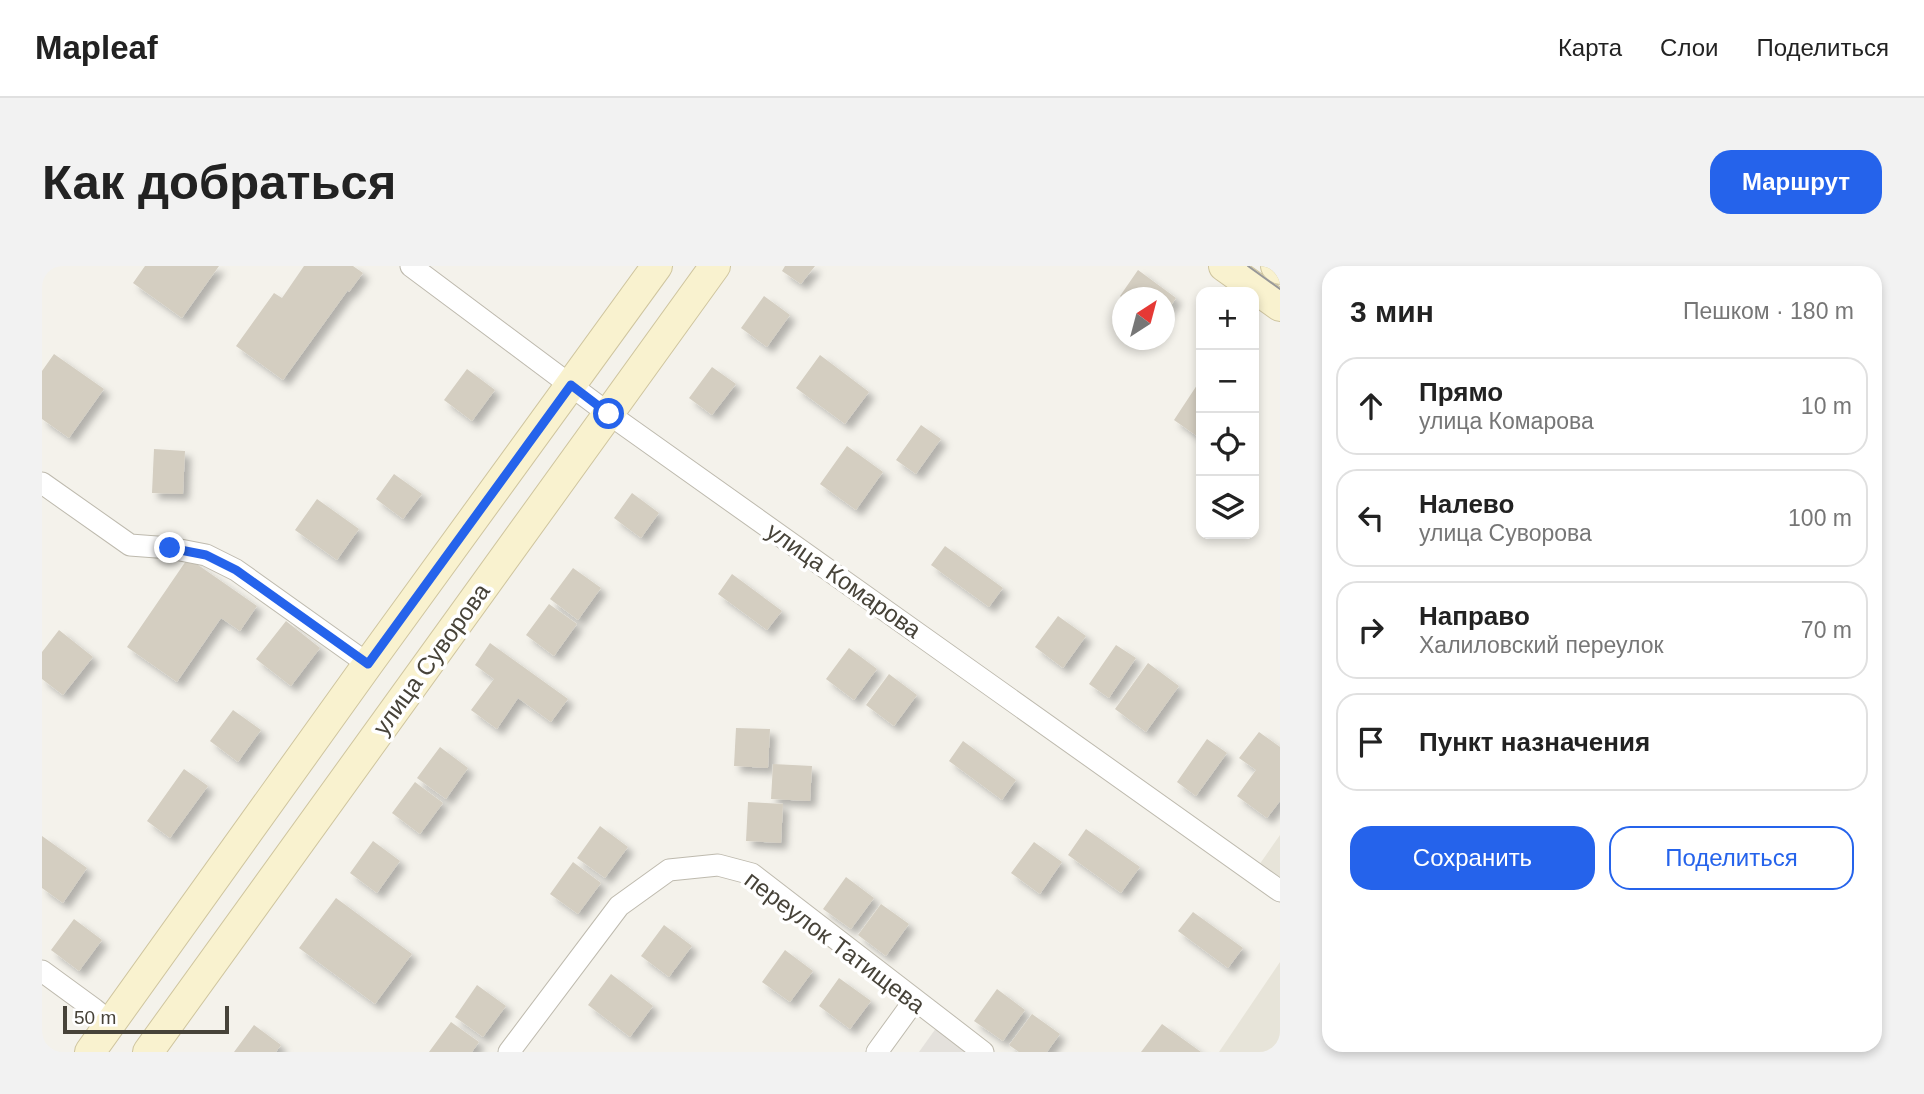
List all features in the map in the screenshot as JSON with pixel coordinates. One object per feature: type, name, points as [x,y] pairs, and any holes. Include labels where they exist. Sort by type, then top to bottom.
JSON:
[{"type":"main road","name":"улица Суворова","points":[[90,1052],[657,266]]},
{"type":"main road","name":"улица Суворова","points":[[148,1052],[715,266]]},
{"type":"main road","points":[[1224,266],[1280,306]]},
{"type":"main road","points":[[1276,266],[1280,269]]},
{"type":"main road","points":[[147,972],[184,1000]]},
{"type":"street","name":"улица Комарова","points":[[411,266],[609,414],[1280,891]]},
{"type":"street","points":[[42,484],[130,545],[170,548],[206,555],[236,570],[368,664]]},
{"type":"street","name":"переулок Татищева","points":[[509,1052],[619,906],[669,870],[718,865],[752,874],[983,1052]]},
{"type":"street","points":[[42,971],[111,1023]]},
{"type":"street","points":[[877,1052],[914,1001]]},
{"type":"shaded area","points":[[1280,835],[1280,882],[1259,865]]},
{"type":"shaded area","points":[[1280,962],[1280,1052],[1219,1052]]},
{"type":"shaded area","points":[[939,1024],[978,1052],[919,1052]]},
{"type":"building","points":[[145,266],[219,266],[182,318],[133,283]]},
{"type":"building","points":[[304,266],[353,266],[363,273],[283,380],[236,346],[274,293],[282,298]]},
{"type":"building","points":[[785,266],[815,266],[801,284],[782,271]]},
{"type":"building","points":[[1138,270],[1161,287],[1126,287]]},
{"type":"building","points":[[764,296],[790,315],[767,347],[741,328]]},
{"type":"building","points":[[54,354],[104,389],[69,438],[42,419],[42,371]]},
{"type":"building","points":[[820,355],[869,392],[845,424],[796,388]]},
{"type":"building","points":[[712,367],[736,384],[712,415],[689,398]]},
{"type":"building","points":[[467,369],[495,390],[472,421],[444,400]]},
{"type":"building","points":[[1196,387],[1196,435],[1174,420]]},
{"type":"building","points":[[921,425],[941,439],[916,474],[896,460]]},
{"type":"building","points":[[847,446],[883,472],[856,510],[820,484]]},
{"type":"building","points":[[154,449],[185,451],[183,494],[152,493]]},
{"type":"building","points":[[394,474],[422,494],[403,519],[376,499]]},
{"type":"building","points":[[632,493],[659,513],[641,538],[614,518]]},
{"type":"building","points":[[317,499],[359,529],[337,560],[295,530]]},
{"type":"building","points":[[945,546],[1003,588],[989,607],[931,565]]},
{"type":"building","points":[[188,558],[257,606],[240,631],[221,618],[177,682],[127,647]]},
{"type":"building","points":[[573,568],[601,588],[578,620],[550,599]]},
{"type":"building","points":[[732,574],[782,611],[767,630],[718,594]]},
{"type":"building","points":[[549,604],[577,624],[554,656],[526,635]]},
{"type":"building","points":[[1058,616],[1086,636],[1063,668],[1035,647]]},
{"type":"building","points":[[286,621],[320,648],[291,686],[256,659]]},
{"type":"building","points":[[59,630],[93,657],[63,695],[42,679],[42,652]]},
{"type":"building","points":[[490,643],[568,699],[551,722],[518,698],[497,729],[471,710],[494,679],[475,665]]},
{"type":"building","points":[[1116,645],[1136,658],[1109,698],[1089,684]]},
{"type":"building","points":[[849,648],[877,669],[854,700],[826,679]]},
{"type":"building","points":[[1148,663],[1179,686],[1146,732],[1115,709]]},
{"type":"building","points":[[889,674],[917,695],[894,726],[866,705]]},
{"type":"building","points":[[233,710],[261,730],[238,762],[210,741]]},
{"type":"building","points":[[736,728],[770,729],[768,768],[734,766]]},
{"type":"building","points":[[1259,732],[1280,747],[1280,801],[1267,818],[1237,796],[1256,770],[1239,758]]},
{"type":"building","points":[[1207,739],[1227,753],[1196,796],[1177,782]]},
{"type":"building","points":[[963,741],[1016,780],[1002,800],[949,761]]},
{"type":"building","points":[[440,747],[468,768],[446,799],[417,778]]},
{"type":"building","points":[[773,764],[812,766],[810,801],[771,799]]},
{"type":"building","points":[[184,769],[208,786],[170,838],[147,821]]},
{"type":"building","points":[[415,782],[443,803],[420,834],[392,813]]},
{"type":"building","points":[[748,802],[783,804],[781,843],[746,841]]},
{"type":"building","points":[[600,826],[628,847],[605,878],[577,858]]},
{"type":"building","points":[[1086,829],[1140,867],[1121,893],[1068,855]]},
{"type":"building","points":[[42,836],[87,868],[63,903],[42,888]]},
{"type":"building","points":[[373,841],[400,861],[377,893],[350,873]]},
{"type":"building","points":[[1034,842],[1062,862],[1040,894],[1011,873]]},
{"type":"building","points":[[573,862],[601,883],[578,914],[550,894]]},
{"type":"building","points":[[846,877],[874,898],[851,929],[823,909]]},
{"type":"building","points":[[336,898],[412,954],[375,1004],[299,948]]},
{"type":"building","points":[[881,904],[909,924],[886,956],[858,935]]},
{"type":"building","points":[[1193,912],[1243,948],[1228,968],[1178,931]]},
{"type":"building","points":[[74,919],[102,940],[79,971],[51,950]]},
{"type":"building","points":[[664,925],[692,946],[669,977],[641,956]]},
{"type":"building","points":[[785,950],[813,971],[790,1002],[762,982]]},
{"type":"building","points":[[611,974],[653,1006],[630,1037],[588,1005]]},
{"type":"building","points":[[839,978],[871,1001],[850,1029],[819,1006]]},
{"type":"building","points":[[477,985],[506,1006],[483,1037],[455,1017]]},
{"type":"building","points":[[997,989],[1025,1010],[1003,1041],[974,1021]]},
{"type":"building","points":[[1032,1014],[1060,1034],[1047,1052],[1019,1052],[1009,1045]]},
{"type":"building","points":[[451,1022],[479,1042],[472,1052],[429,1052]]},
{"type":"building","points":[[1162,1024],[1201,1052],[1141,1052]]},
{"type":"building","points":[[254,1025],[281,1045],[276,1052],[234,1052]]},
{"type":"tram line","points":[[1248,266],[1280,289]]},
{"type":"route","points":[[170,548],[206,555],[236,570],[368,664],[571,385],[609,414]]}]
